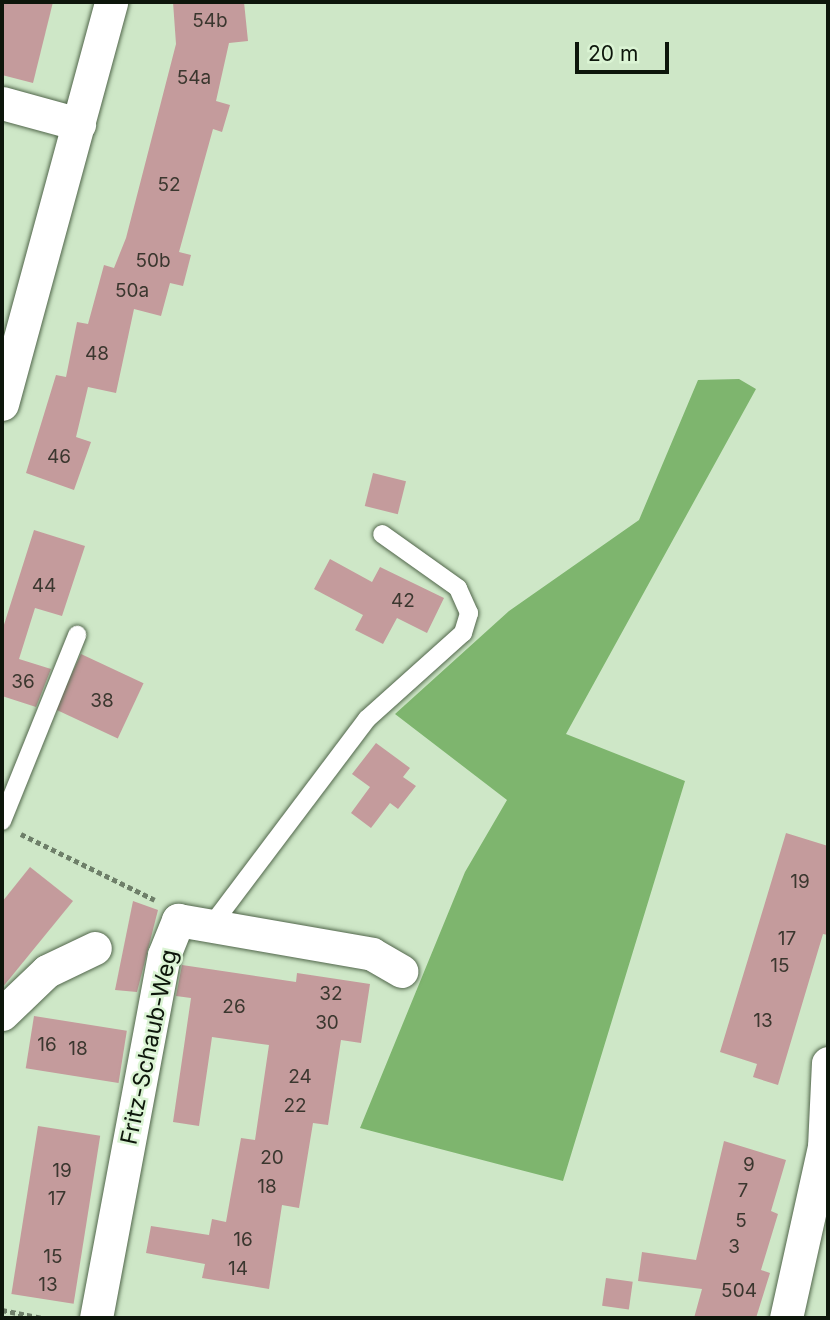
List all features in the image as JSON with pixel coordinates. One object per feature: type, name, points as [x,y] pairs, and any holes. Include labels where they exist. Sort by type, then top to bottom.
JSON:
[{"type":"street","points":[[2,404],[111,2]]},
{"type":"street","points":[[2,103],[79,124]]},
{"type":"street","name":"Fritz-Schaub-Weg","points":[[96,1318],[164,956],[178,920],[372,954],[401,971]]},
{"type":"street","points":[[2,1014],[47,971],[95,948]]},
{"type":"street","points":[[786,1318],[824,1147],[828,1063]]},
{"type":"lane","points":[[211,926],[368,719],[463,633],[469,613],[458,588],[382,534]]},
{"type":"lane","points":[[8,826],[77,635]]},
{"type":"path","points":[[8,826],[160,902],[178,920]]},
{"type":"path","points":[[2,1310],[42,1318]]},
{"type":"green space","points":[[739,379],[756,389],[566,734],[685,781],[563,1181],[360,1128],[465,872],[507,800],[395,714],[509,611],[639,520],[698,380]]},
{"type":"building","points":[[2,2],[53,2],[33,83],[2,75]]},
{"type":"building","points":[[173,2],[244,2],[248,41],[229,43],[216,101],[230,105],[222,132],[213,129],[179,252],[191,255],[183,286],[170,283],[161,316],[134,309],[116,393],[88,387],[76,437],[91,442],[74,490],[26,473],[56,375],[66,377],[77,322],[88,324],[104,265],[114,268],[126,238],[176,44]]},
{"type":"building","points":[[373,473],[406,481],[398,514],[365,506]]},
{"type":"building","points":[[34,530],[85,546],[62,616],[35,608],[19,659],[51,669],[36,707],[2,696],[2,631]]},
{"type":"building","points":[[330,559],[372,582],[380,567],[444,598],[427,633],[397,618],[383,644],[355,630],[363,615],[314,589]]},
{"type":"building","points":[[81,654],[144,683],[118,738],[55,709]]},
{"type":"building","points":[[376,743],[410,768],[403,777],[416,786],[398,809],[390,803],[371,828],[351,813],[370,787],[352,774]]},
{"type":"building","points":[[786,833],[828,846],[828,935],[823,934],[778,1085],[753,1077],[757,1064],[720,1052]]},
{"type":"building","points":[[30,867],[73,901],[2,988],[2,902]]},
{"type":"building","points":[[133,901],[158,910],[137,992],[115,990]]},
{"type":"building","points":[[182,965],[296,982],[297,973],[370,984],[361,1043],[341,1040],[328,1125],[313,1123],[299,1208],[282,1205],[269,1289],[202,1278],[205,1264],[146,1253],[151,1226],[209,1235],[212,1219],[226,1222],[241,1138],[255,1140],[269,1045],[212,1037],[199,1126],[173,1122],[191,998],[176,996]]},
{"type":"building","points":[[34,1016],[127,1031],[119,1083],[26,1068]]},
{"type":"building","points":[[38,1126],[100,1136],[74,1304],[11,1294]]},
{"type":"building","points":[[724,1141],[786,1160],[771,1211],[778,1214],[761,1270],[770,1273],[756,1318],[694,1318],[702,1289],[638,1281],[642,1252],[696,1260]]},
{"type":"building","points":[[606,1278],[633,1282],[629,1309],[602,1306]]}]
